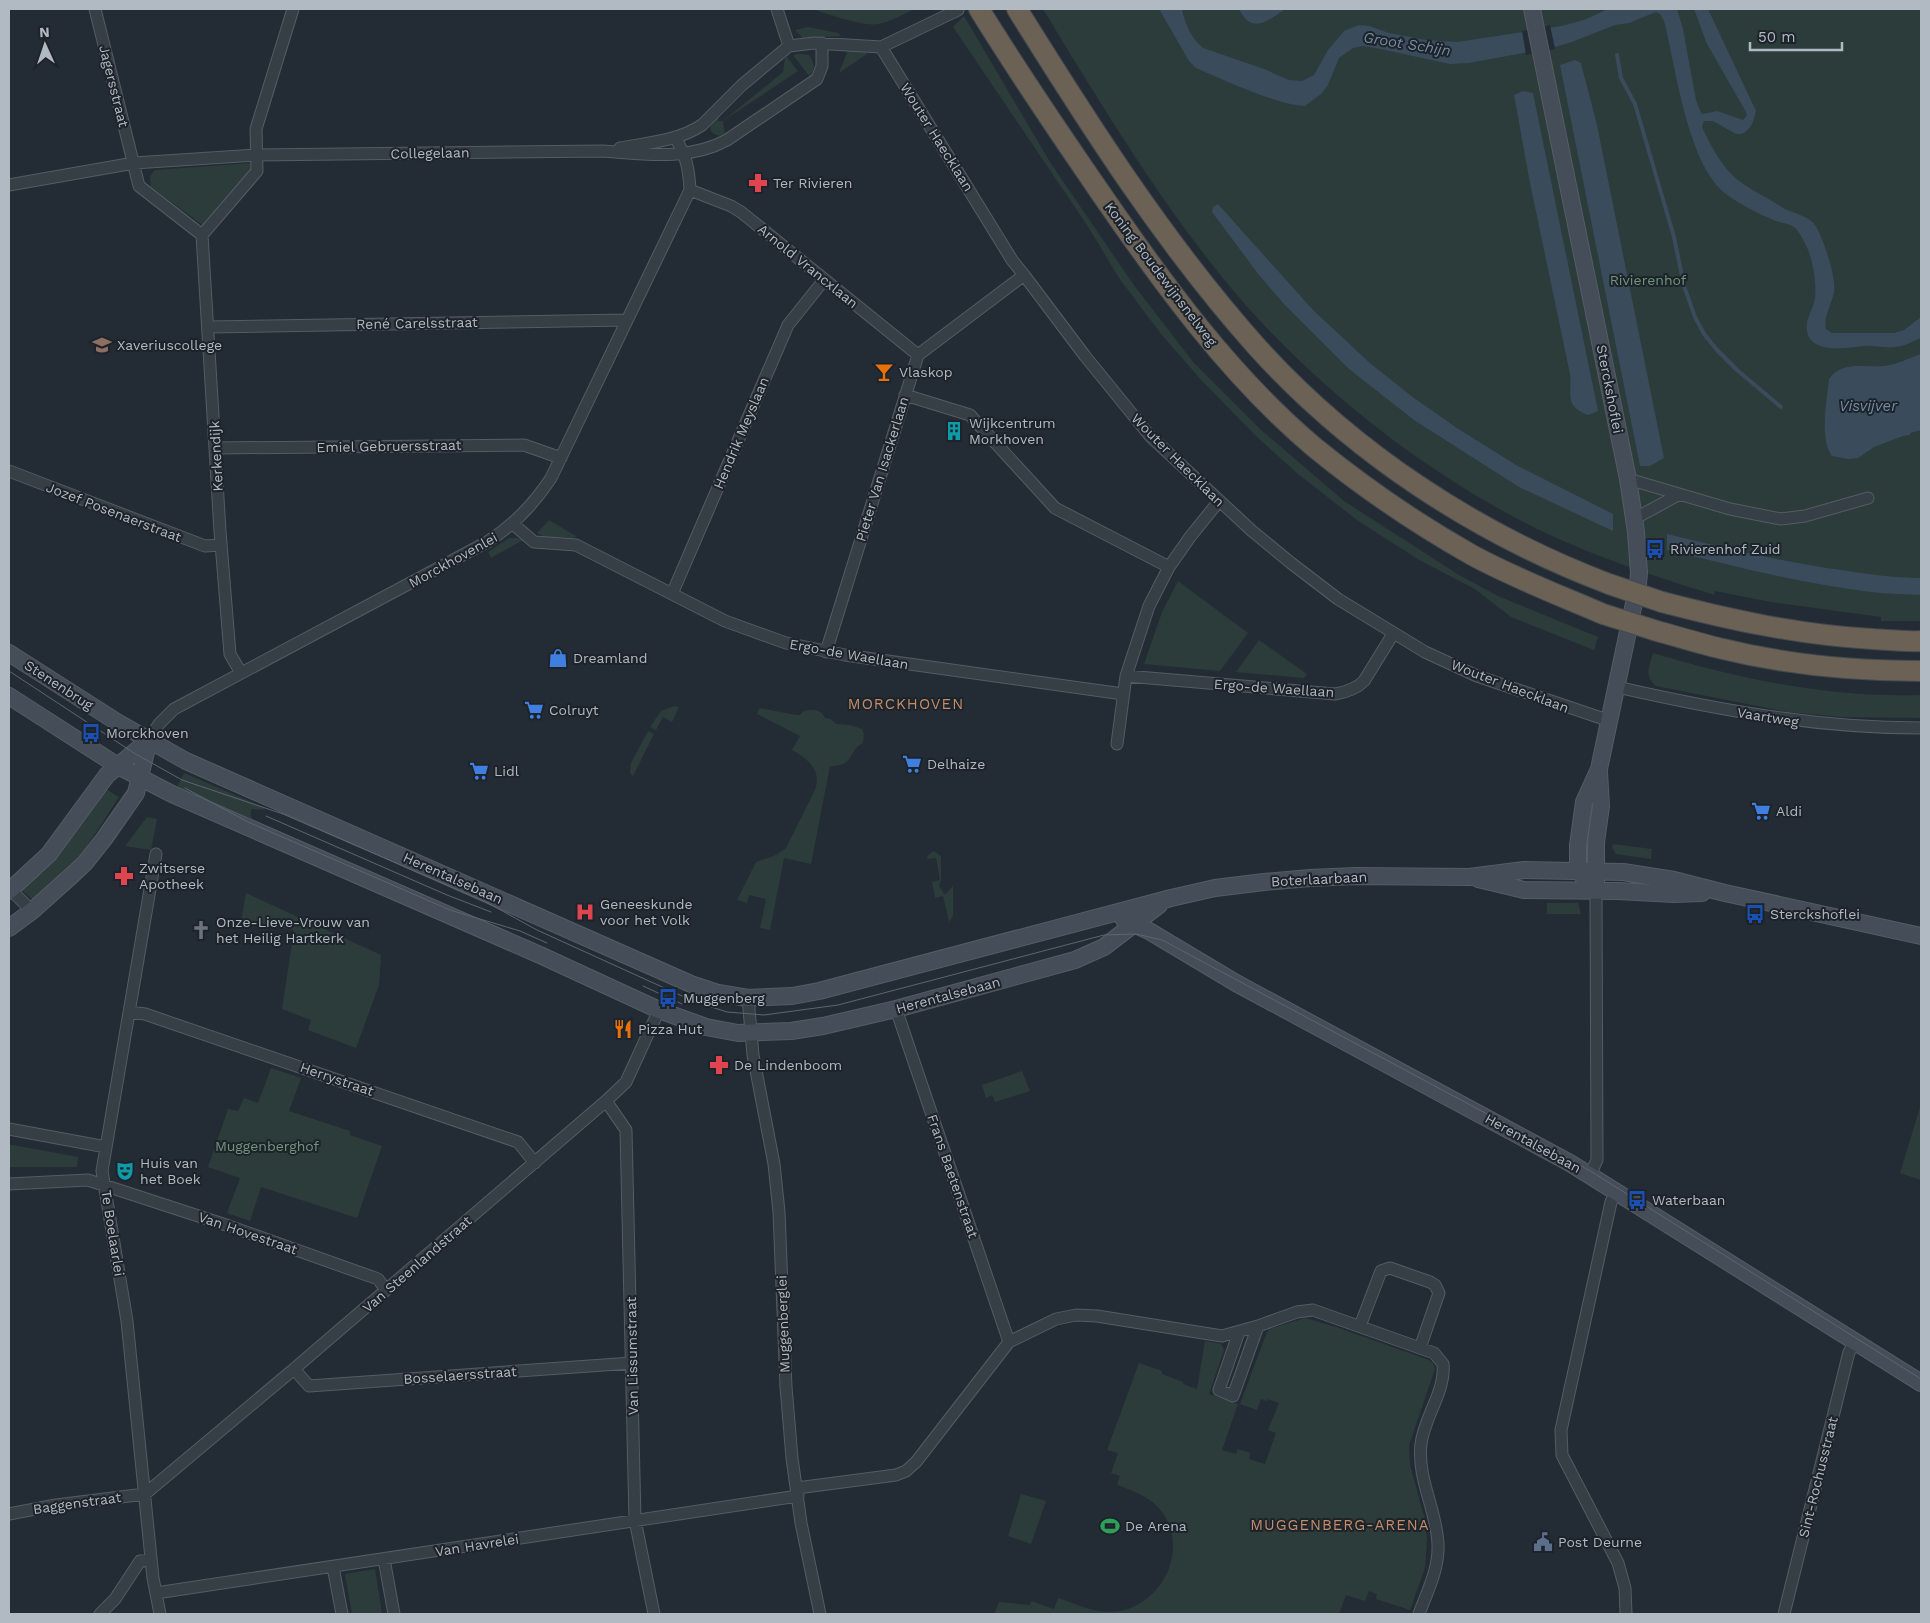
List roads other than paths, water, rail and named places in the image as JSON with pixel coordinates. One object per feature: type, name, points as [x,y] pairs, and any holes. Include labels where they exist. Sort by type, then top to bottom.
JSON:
[{"type":"highway","name":"Koning Boudewijnsnelweg","points":[[979,9],[1131,238],[1189,316],[1267,404],[1315,448],[1419,523],[1473,555],[1523,580],[1603,614],[1657,631],[1724,650],[1783,661],[1841,668],[1921,671]]},
{"type":"highway","name":"Koning Boudewijnsnelweg","points":[[1019,11],[1156,222],[1216,299],[1258,348],[1294,385],[1380,458],[1470,518],[1539,556],[1609,584],[1662,602],[1727,619],[1785,630],[1842,637],[1921,641]]},
{"type":"main road","name":"Sterckshoflei","points":[[1532,9],[1628,479],[1634,519],[1638,584],[1599,770],[1584,802],[1578,845],[1578,871]]},
{"type":"main road","name":"Stenenbrug","points":[[9,653],[117,722],[155,743]]},
{"type":"main road","points":[[9,696],[118,766],[140,778]]},
{"type":"main road","points":[[9,890],[49,854],[107,775],[155,743]]},
{"type":"main road","points":[[9,928],[32,911],[90,857],[136,793],[140,778],[155,743]]},
{"type":"main road","name":"Herentalsebaan","points":[[155,743],[200,767],[691,984],[718,993],[748,998],[792,996],[845,985],[1103,915],[1124,919],[1236,983],[1517,1133],[1590,1175],[1921,1383]]},
{"type":"main road","name":"Sterckshoflei","points":[[1596,891],[1596,842],[1601,806],[1599,770]]},
{"type":"main road","name":"Herentalsebaan","points":[[140,778],[540,955],[659,1010],[706,1027],[750,1033],[791,1031],[823,1026],[896,1009],[1086,956],[1104,947],[1133,923]]},
{"type":"main road","name":"Boterlaarbaan","points":[[1103,915],[1216,888],[1301,879],[1356,876],[1469,876],[1524,870],[1623,872],[1674,880],[1720,892],[1921,936]]},
{"type":"main road","points":[[1578,871],[1596,891]]},
{"type":"main road","name":"Boterlaarbaan","points":[[1469,876],[1524,890],[1674,894],[1720,892]]},
{"type":"main road","name":"Boterlaarbaan","points":[[1133,923],[1171,898]]},
{"type":"street","name":"Jagersstraat","points":[[95,9],[134,163]]},
{"type":"street","points":[[134,163],[139,186],[202,235],[257,171],[256,129],[293,9]]},
{"type":"street","points":[[777,9],[789,46],[806,43],[881,47],[958,10]]},
{"type":"street","name":"Collegelaan","points":[[9,185],[134,163],[257,155],[603,151],[685,154],[698,152],[717,146],[817,79],[820,73],[822,44]]},
{"type":"street","name":"Collegelaan","points":[[603,151],[676,137],[695,130],[742,85],[789,46]]},
{"type":"street","name":"Wouter Haecklaan","points":[[881,47],[1012,260],[1137,421],[1219,501],[1291,564],[1338,599],[1393,634],[1425,652],[1477,676],[1610,721]]},
{"type":"street","points":[[676,137],[685,154],[690,190]]},
{"type":"street","name":"Arnold Vrancxlaan","points":[[690,190],[741,212],[918,355]]},
{"type":"street","name":"Morckhovenlei","points":[[155,743],[159,724],[174,710],[487,542],[513,524],[542,492],[561,458],[690,190]]},
{"type":"street","name":"Kerkendijk","points":[[202,235],[221,545],[230,654],[241,673]]},
{"type":"street","points":[[918,355],[1024,275]]},
{"type":"street","name":"Hendrik Meyslaan","points":[[672,594],[788,325],[824,280]]},
{"type":"street","name":"René Carelsstraat","points":[[208,327],[626,320]]},
{"type":"street","name":"Pieter Van Isackerlaan","points":[[826,652],[904,395],[918,355]]},
{"type":"street","points":[[904,395],[970,415],[1055,508],[1170,567]]},
{"type":"street","name":"Emiel Gebruersstraat","points":[[216,448],[524,445],[561,458]]},
{"type":"street","name":"Jozef Posenaerstraat","points":[[9,472],[205,546],[221,545]]},
{"type":"street","points":[[1628,479],[1730,509],[1781,519],[1799,518],[1868,498]]},
{"type":"street","points":[[1634,519],[1678,495]]},
{"type":"street","points":[[1117,744],[1126,676],[1149,606],[1170,567],[1190,537],[1219,501]]},
{"type":"street","name":"Ergo-de Waellaan","points":[[513,524],[534,542],[576,545],[725,621],[763,636],[826,652],[1123,694]]},
{"type":"street","name":"Ergo-de Waellaan","points":[[1126,676],[1336,694],[1344,693],[1358,686],[1364,680],[1393,634]]},
{"type":"street","name":"Vaartweg","points":[[1617,687],[1774,719],[1821,724],[1921,728]]},
{"type":"street","name":"Te Boelaarlei","points":[[156,854],[102,1172],[127,1321],[151,1560],[160,1614]]},
{"type":"street","points":[[9,890],[32,911]]},
{"type":"street","name":"Sterckshoflei","points":[[1590,1175],[1597,1160],[1596,891]]},
{"type":"street","points":[[748,998],[750,1033]]},
{"type":"street","name":"Frans Baetenstraat","points":[[896,1009],[1009,1342]]},
{"type":"street","name":"Van Steenlandstraat","points":[[145,1494],[294,1370],[606,1101],[626,1082],[659,1010]]},
{"type":"street","name":"Herrystraat","points":[[130,1012],[145,1014],[518,1142],[535,1163]]},
{"type":"street","name":"Muggenberglei","points":[[750,1033],[775,1174],[779,1212],[788,1422],[801,1523],[820,1614]]},
{"type":"street","name":"Van Lissumstraat","points":[[606,1101],[626,1130],[635,1520],[654,1614]]},
{"type":"street","points":[[9,1129],[106,1147]]},
{"type":"street","name":"Van Hovestraat","points":[[9,1184],[88,1180],[229,1226],[378,1279],[386,1290]]},
{"type":"street","points":[[1616,1192],[1611,1202],[1561,1430],[1562,1455],[1620,1569],[1626,1614]]},
{"type":"street","points":[[1360,1326],[1381,1271],[1390,1268],[1430,1282],[1435,1285],[1439,1293],[1420,1348]]},
{"type":"street","points":[[1009,1342],[1050,1321],[1076,1315],[1097,1316],[1222,1336],[1304,1310],[1324,1314],[1434,1353],[1443,1364],[1444,1370],[1421,1441],[1421,1473],[1434,1519],[1438,1545],[1436,1568],[1419,1614]]},
{"type":"street","points":[[1239,1332],[1219,1390],[1233,1396],[1258,1326]]},
{"type":"street","name":"Van Havrelei","points":[[156,1593],[635,1520],[896,1475],[906,1471],[916,1462],[1009,1342]]},
{"type":"street","name":"Sint-Rochusstraat","points":[[1784,1614],[1850,1352],[1856,1342]]},
{"type":"street","name":"Bosselaersstraat","points":[[294,1370],[310,1386],[632,1363]]},
{"type":"street","name":"Baggenstraat","points":[[9,1514],[56,1505],[145,1494]]},
{"type":"street","points":[[384,1559],[394,1614]]},
{"type":"street","points":[[100,1614],[115,1599],[140,1562],[151,1560]]},
{"type":"street","points":[[334,1567],[342,1614]]},
{"type":"water","name":"Groot Schijn","points":[[1159,9],[1182,9],[1189,30],[1203,48],[1264,69],[1289,80],[1302,81],[1314,75],[1328,50],[1344,31],[1359,25],[1426,40],[1457,42],[1561,26],[1584,20],[1608,9],[1677,9],[1683,29],[1696,100],[1701,113],[1717,111],[1743,120],[1747,115],[1746,112],[1707,44],[1694,9],[1708,9],[1756,111],[1750,128],[1741,134],[1736,134],[1713,121],[1704,121],[1702,127],[1715,152],[1737,180],[1785,209],[1806,218],[1815,225],[1827,252],[1834,285],[1833,297],[1825,324],[1826,329],[1832,333],[1894,333],[1904,330],[1921,317],[1921,338],[1897,347],[1867,346],[1845,348],[1826,347],[1818,345],[1811,340],[1807,333],[1807,323],[1814,301],[1815,283],[1811,258],[1805,243],[1794,227],[1744,206],[1726,194],[1713,180],[1692,138],[1664,21],[1660,14],[1656,12],[1629,23],[1615,25],[1555,47],[1469,63],[1450,64],[1376,48],[1362,46],[1353,48],[1339,58],[1328,85],[1321,94],[1305,106],[1293,105],[1266,97],[1196,68],[1189,61]]},
{"type":"water","points":[[1239,9],[1285,9],[1266,21],[1255,24],[1249,22]]},
{"type":"water","points":[[1575,60],[1581,63],[1597,125],[1664,458],[1650,466],[1640,466],[1560,65]]},
{"type":"water","points":[[1523,91],[1533,93],[1598,411],[1588,415],[1580,412],[1572,404],[1570,374],[1530,183],[1514,95]]},
{"type":"water","points":[[1218,204],[1313,310],[1371,364],[1414,398],[1457,428],[1516,465],[1613,514],[1613,531],[1519,487],[1414,420],[1349,369],[1283,303],[1259,275],[1212,212],[1213,207]]},
{"type":"water","name":"Visvijver","points":[[1921,354],[1921,430],[1874,447],[1858,458],[1848,459],[1832,456],[1828,449],[1825,429],[1829,379],[1834,373],[1847,367],[1889,365]]},
{"type":"water","points":[[1667,534],[1819,567],[1921,578],[1921,595],[1845,589],[1769,574],[1667,550]]},
{"type":"waterway","points":[[1617,55],[1621,78],[1635,104],[1674,237],[1684,286],[1695,317],[1704,334],[1717,350],[1737,370],[1781,407]]},
{"type":"tram line","points":[[9,671],[134,753],[182,780],[283,814],[486,902],[537,930],[693,1001],[727,1012],[764,1015],[838,1005],[1104,935],[1136,934],[1162,940],[1592,1172],[1921,1379]]},
{"type":"tram line","points":[[185,788],[248,822],[450,910],[520,931],[547,943]]},
{"type":"tram line","points":[[266,816],[447,895],[491,912]]},
{"type":"tram line","points":[[643,986],[682,1004]]},
{"type":"place","name":"Ter Rivieren","points":[[758,183]]},
{"type":"place","name":"Xaveriuscollege","points":[[102,345]]},
{"type":"place","name":"Vlaskop","points":[[884,372]]},
{"type":"place","name":"Wijkcentrum Morkhoven","points":[[954,431]]},
{"type":"place","name":"Rivierenhof Zuid","points":[[1655,549]]},
{"type":"place","name":"Dreamland","points":[[558,658]]},
{"type":"place","name":"Colruyt","points":[[534,710]]},
{"type":"place","name":"Morckhoven","points":[[91,733]]},
{"type":"place","name":"Delhaize","points":[[912,764]]},
{"type":"place","name":"Lidl","points":[[479,771]]},
{"type":"place","name":"Aldi","points":[[1761,811]]},
{"type":"place","name":"Zwitserse Apotheek","points":[[124,876]]},
{"type":"place","name":"Geneeskunde voor het Volk","points":[[585,912]]},
{"type":"place","name":"Sterckshoflei","points":[[1755,914]]},
{"type":"place","name":"Onze-Lieve-Vrouw van het Heilig Hartkerk","points":[[201,930]]},
{"type":"place","name":"Muggenberg","points":[[668,998]]},
{"type":"place","name":"Pizza Hut","points":[[623,1029]]},
{"type":"place","name":"De Lindenboom","points":[[719,1065]]},
{"type":"place","name":"Huis van het Boek","points":[[125,1171]]},
{"type":"place","name":"Waterbaan","points":[[1637,1200]]},
{"type":"place","name":"De Arena","points":[[1110,1526]]},
{"type":"place","name":"Post Deurne","points":[[1543,1542]]},
{"type":"district","name":"MORCKHOVEN","points":[[906,704]]},
{"type":"district","name":"MUGGENBERG-ARENA","points":[[1340,1525]]},
{"type":"park label","name":"Rivierenhof","points":[[1648,280]]},
{"type":"park label","name":"Muggenberghof","points":[[267,1146]]}]
